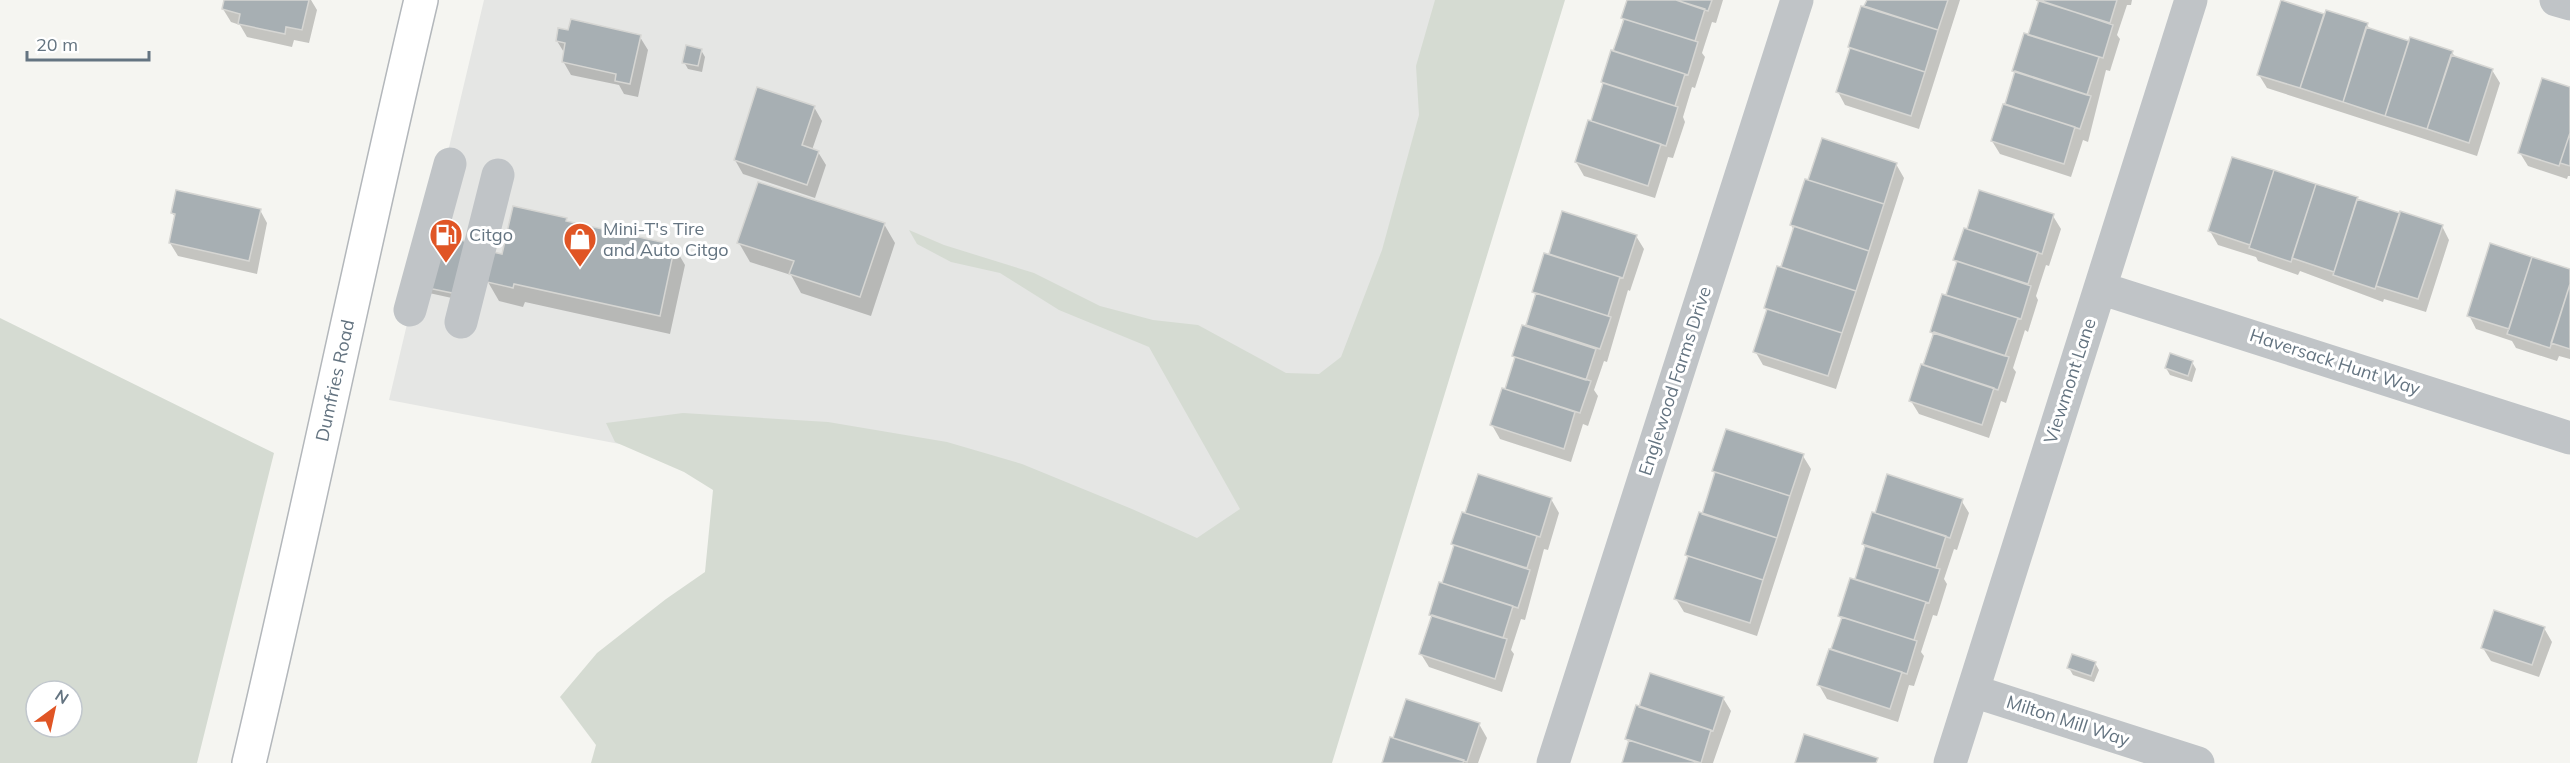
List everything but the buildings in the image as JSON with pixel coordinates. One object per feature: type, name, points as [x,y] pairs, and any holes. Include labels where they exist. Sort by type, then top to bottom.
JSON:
[{"type":"main road","name":"Dumfries Road","points":[[249,763],[302,539],[386,150],[421,0]]},
{"type":"street","name":"Englewood Farms Drive","points":[[1553,763],[1797,0]]},
{"type":"street","name":"Viewmont Lane","points":[[1950,763],[2191,0]]},
{"type":"street","points":[[2556,0],[2570,4]]},
{"type":"street","points":[[410,310],[450,164]]},
{"type":"street","points":[[461,322],[498,175]]},
{"type":"street","name":"Haversack Hunt Way","points":[[2100,288],[2570,438]]},
{"type":"street","name":"Milton Mill Way","points":[[1973,691],[2198,763]]},
{"type":"shaded area","points":[[484,0],[1491,0],[1327,579],[389,400]]},
{"type":"shaded area","points":[[1435,0],[1565,0],[1332,763],[591,763],[596,745],[560,697],[597,653],[666,599],[705,572],[713,490],[684,472],[615,442],[606,423],[683,413],[828,422],[947,442],[1022,464],[1197,538],[1240,509],[1149,347],[1059,310],[1000,273],[951,262],[917,244],[909,230],[944,245],[1034,273],[1100,306],[1153,320],[1198,325],[1286,373],[1319,374],[1341,357],[1382,250],[1419,115],[1416,66]]},
{"type":"shaded area","points":[[0,318],[274,453],[197,763],[0,763]]},
{"type":"place","name":"Citgo","points":[[446,264]]},
{"type":"place","name":"Mini-T's Tire and Auto Citgo","points":[[580,268]]}]
